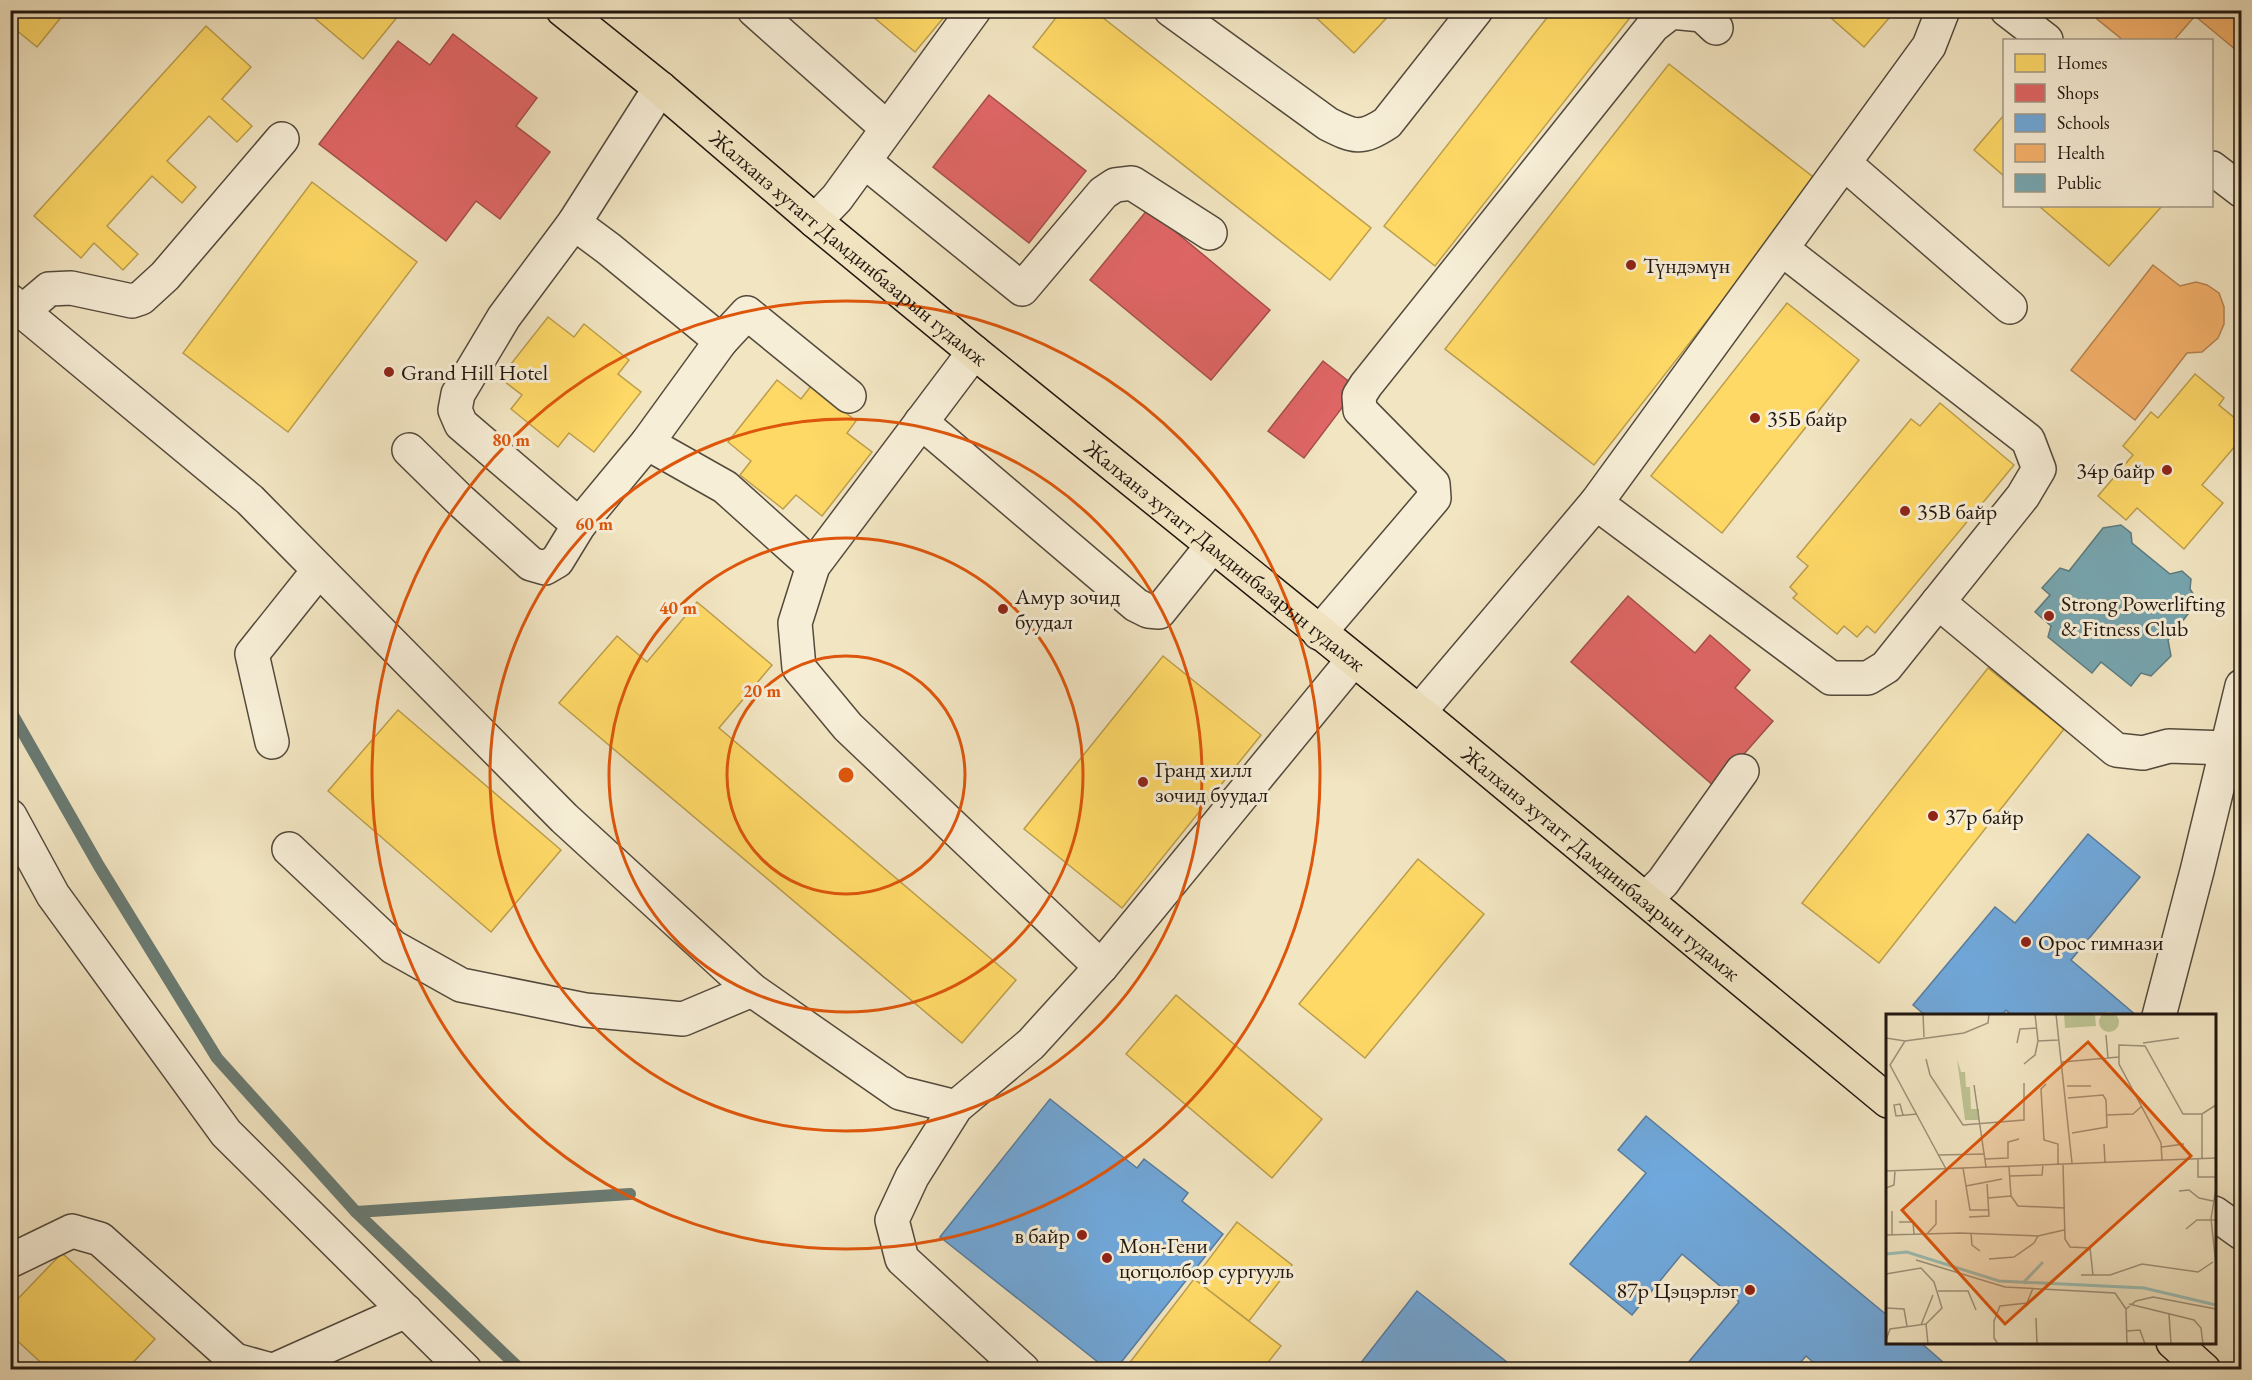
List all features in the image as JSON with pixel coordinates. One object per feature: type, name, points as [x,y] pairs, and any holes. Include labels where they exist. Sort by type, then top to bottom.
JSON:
[{"type":"main road","name":"Жалханз хутагт Дамдинбазарын гудамж","points":[[563,10],[660,88],[815,221],[974,352],[1646,899],[1886,1100]]},
{"type":"main road","points":[[2175,1344],[2204,1370]]},
{"type":"street","points":[[754,10],[887,128]]},
{"type":"street","points":[[815,221],[837,198],[974,10]]},
{"type":"street","points":[[1171,10],[1328,124],[1351,136],[1372,133],[1387,123],[1476,10]]},
{"type":"street","points":[[1419,712],[1596,503],[1929,46],[1943,10]]},
{"type":"street","points":[[2007,10],[2045,39]]},
{"type":"street","points":[[1319,633],[1434,498],[1433,484],[1360,410],[1359,396],[1366,385],[1653,26],[1671,12],[1702,15],[1716,28]]},
{"type":"street","points":[[579,525],[460,424],[455,410],[458,394],[504,317],[574,223],[660,88]]},
{"type":"street","points":[[282,139],[165,276],[141,298],[132,301],[71,288],[49,289],[17,306],[250,500],[564,818],[752,990],[900,1093],[956,1107]]},
{"type":"street","points":[[864,161],[1022,289],[1103,193],[1115,185],[1132,183],[1210,233]]},
{"type":"street","points":[[1844,163],[2010,307]]},
{"type":"street","points":[[2213,170],[2241,191]]},
{"type":"street","points":[[574,223],[721,341]]},
{"type":"street","points":[[1596,503],[1831,678],[1868,678],[1886,668],[2023,496],[2039,469],[2028,440],[1782,249]]},
{"type":"street","points":[[409,450],[531,564],[545,568],[557,561],[579,525],[647,443],[721,341],[747,313],[849,396]]},
{"type":"street","points":[[974,352],[813,566],[795,622],[799,668],[848,727],[1101,967]]},
{"type":"street","points":[[921,422],[1136,605],[1148,611],[1159,612],[1212,546]]},
{"type":"street","points":[[647,443],[725,487],[813,566]]},
{"type":"street","points":[[272,742],[252,654],[319,570]]},
{"type":"street","points":[[1938,602],[2116,750],[2144,753],[2169,746],[2227,748]]},
{"type":"street","points":[[1023,1370],[902,1259],[891,1220],[912,1177],[956,1107],[1031,1044],[1101,967],[1353,660]]},
{"type":"street","points":[[2160,1014],[2241,686]]},
{"type":"street","points":[[1646,899],[1663,882],[1742,771]]},
{"type":"street","points":[[10,816],[53,895],[226,1133],[465,1370]]},
{"type":"street","points":[[289,849],[393,947],[462,985],[585,1010],[683,1019],[752,990]]},
{"type":"street","points":[[2216,1214],[2241,1233]]},
{"type":"street","points":[[10,1261],[72,1231],[100,1239],[235,1360],[272,1370],[406,1311]]},
{"type":"building: Homes","points":[[10,10],[67,10],[37,47],[10,25]]},
{"type":"building: Homes","points":[[305,10],[403,10],[363,59]]},
{"type":"building: Homes","points":[[865,10],[950,10],[915,52]]},
{"type":"building: Homes","points":[[1062,10],[1093,10],[1371,228],[1330,280],[1033,47]]},
{"type":"building: Homes","points":[[1308,10],[1394,10],[1354,53]]},
{"type":"building: Homes","points":[[1553,10],[1636,10],[1435,266],[1384,226]]},
{"type":"building: Homes","points":[[1822,10],[1896,10],[1864,47]]},
{"type":"building: Homes","points":[[206,26],[251,67],[222,99],[252,126],[237,142],[209,116],[167,161],[196,187],[182,203],[152,176],[107,226],[138,254],[123,270],[94,243],[81,258],[34,216]]},
{"type":"building: Homes","name":"Түндэмүн","points":[[1669,64],[1817,180],[1594,465],[1445,349]]},
{"type":"building: Homes","points":[[2003,116],[2003,175],[1974,150]]},
{"type":"building: Homes","points":[[312,182],[417,262],[288,432],[183,353]]},
{"type":"building: Homes","points":[[2040,207],[2161,207],[2109,266]]},
{"type":"building: Homes","name":"35Б байр","points":[[1787,303],[1859,360],[1722,533],[1651,476]]},
{"type":"building: Homes","points":[[548,317],[574,337],[584,324],[629,360],[618,374],[641,392],[594,452],[569,433],[558,447],[511,409],[522,395],[500,378]]},
{"type":"building: Homes","name":"34р байр","points":[[2195,374],[2224,398],[2219,405],[2242,424],[2242,438],[2202,485],[2223,503],[2184,549],[2137,508],[2126,520],[2098,496],[2133,455],[2123,446],[2151,412],[2158,418]]},
{"type":"building: Homes","points":[[777,380],[801,399],[811,386],[856,421],[847,433],[872,452],[822,516],[796,495],[783,509],[740,475],[751,461],[728,442]]},
{"type":"building: Homes","name":"35В байр","points":[[1940,403],[2014,465],[1875,633],[1867,626],[1857,637],[1844,626],[1837,634],[1793,598],[1797,594],[1790,587],[1808,566],[1797,557],[1911,419],[1920,426]]},
{"type":"building: Homes","points":[[697,602],[772,665],[719,728],[1016,980],[962,1043],[559,703],[617,636],[647,662]]},
{"type":"building: Homes","name":"Гранд хилл зочид буудал","points":[[1163,656],[1261,735],[1122,908],[1024,829]]},
{"type":"building: Homes","name":"37р байр","points":[[1988,668],[2064,729],[1879,963],[1802,903]]},
{"type":"building: Homes","points":[[398,710],[561,850],[491,932],[328,791]]},
{"type":"building: Homes","points":[[1418,859],[1484,914],[1365,1058],[1299,1004]]},
{"type":"building: Homes","points":[[1176,995],[1322,1119],[1272,1178],[1126,1054]]},
{"type":"building: Homes","points":[[1237,1222],[1292,1265],[1249,1321],[1194,1279]]},
{"type":"building: Homes","points":[[62,1253],[155,1339],[126,1370],[49,1370],[10,1334],[10,1307]]},
{"type":"building: Homes","points":[[1194,1279],[1281,1346],[1262,1370],[1124,1370]]},
{"type":"building: Homes","points":[[10,1353],[28,1370],[10,1370]]},
{"type":"building: Shops","points":[[453,34],[537,98],[516,126],[550,152],[500,219],[476,201],[446,241],[319,144],[398,41],[430,65]]},
{"type":"building: Shops","points":[[989,95],[1086,171],[1029,243],[933,167]]},
{"type":"building: Shops","points":[[1148,209],[1270,310],[1211,380],[1090,280]]},
{"type":"building: Shops","points":[[1323,361],[1357,388],[1304,458],[1268,431]]},
{"type":"building: Shops","points":[[1628,596],[1695,653],[1710,635],[1750,670],[1735,688],[1773,721],[1715,787],[1571,662]]},
{"type":"building: Schools","name":"Орос гимнази","points":[[2088,834],[2140,877],[2071,960],[2135,1014],[2010,1014],[2006,1010],[2003,1014],[1924,1014],[1913,1005],[1995,907],[2015,923]]},
{"type":"building: Schools","name":"в байр","points":[[1050,1099],[1137,1168],[1144,1159],[1188,1193],[1182,1201],[1223,1234],[1115,1370],[1108,1370],[940,1237]]},
{"type":"building: Schools","points":[[1646,1116],[1886,1314],[1886,1344],[1922,1344],[1952,1370],[1822,1370],[1806,1356],[1794,1370],[1694,1370],[1687,1364],[1739,1302],[1682,1254],[1632,1315],[1570,1264],[1646,1173],[1618,1150]]},
{"type":"building: Schools","points":[[1417,1291],[1517,1370],[1367,1370],[1360,1364]]},
{"type":"building: Health","points":[[2096,10],[2242,10],[2242,55],[2195,16],[2175,39],[2122,39],[2097,19]]},
{"type":"building: Health","points":[[2153,265],[2180,286],[2196,282],[2207,285],[2219,293],[2224,307],[2224,324],[2218,338],[2202,352],[2187,353],[2135,420],[2071,370]]},
{"type":"building: Public","points":[[2121,525],[2131,533],[2132,543],[2170,574],[2182,571],[2191,579],[2190,589],[2198,601],[2168,640],[2171,656],[2151,676],[2141,673],[2131,686],[2101,662],[2092,673],[2048,637],[2051,626],[2035,612],[2050,595],[2042,588],[2060,568],[2069,571],[2103,528]]},
{"type":"waterway","points":[[10,710],[99,866],[217,1058],[356,1212],[521,1370]]},
{"type":"waterway","points":[[356,1212],[630,1194]]},
{"type":"place","name":"Түндэмүн","points":[[1631,265]]},
{"type":"place","name":"Grand Hill Hotel","points":[[389,372]]},
{"type":"place","name":"35Б байр","points":[[1755,418]]},
{"type":"place","name":"34р байр","points":[[2167,470]]},
{"type":"place","name":"35В байр","points":[[1905,511]]},
{"type":"place","name":"Амур зочид буудал","points":[[1003,609]]},
{"type":"place","name":"Strong Powerlifting & Fitness Club","points":[[2049,616]]},
{"type":"place","name":"Гранд хилл зочид буудал","points":[[1143,782]]},
{"type":"place","name":"37р байр","points":[[1933,816]]},
{"type":"place","name":"Орос гимнази","points":[[2026,942]]},
{"type":"place","name":"в байр","points":[[1082,1235]]},
{"type":"place","name":"Мон-Гени цогцолбор сургууль","points":[[1107,1258]]},
{"type":"place","name":"87р Цэцэрлэг","points":[[1750,1290]]}]
